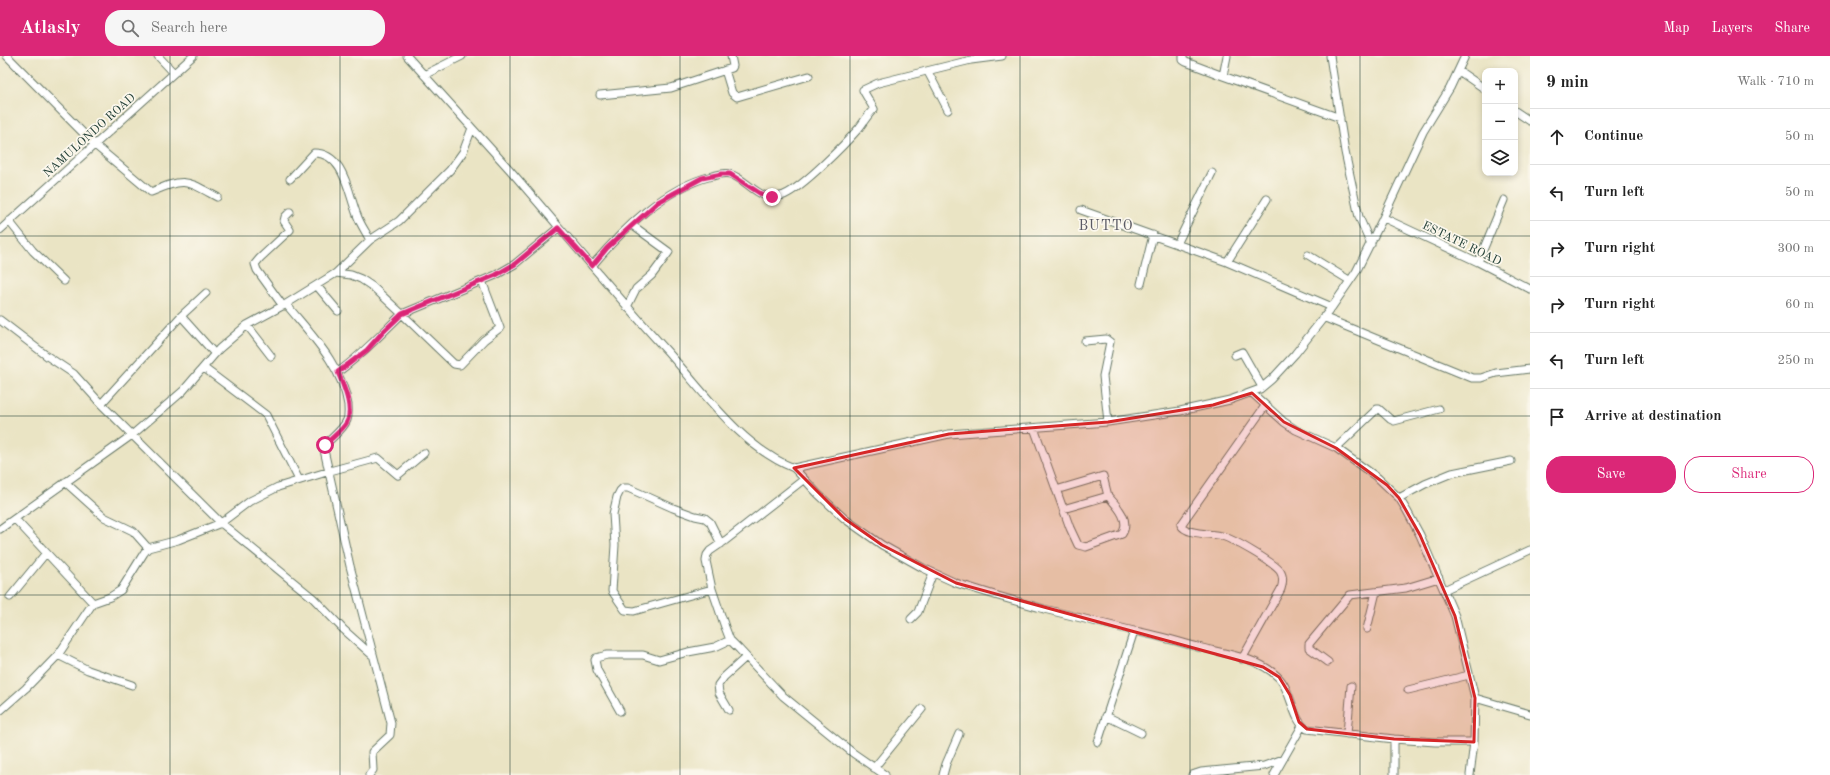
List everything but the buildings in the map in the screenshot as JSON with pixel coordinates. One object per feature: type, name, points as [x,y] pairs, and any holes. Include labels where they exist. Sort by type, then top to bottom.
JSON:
[{"type":"street","points":[[7,56],[95,145],[151,192],[182,181],[191,183],[217,197]]},
{"type":"street","points":[[158,56],[174,73]]},
{"type":"street","name":"NAMULONDO ROAD","points":[[0,230],[193,56]]},
{"type":"street","points":[[406,56],[472,128],[627,307],[718,409],[749,440],[781,463],[794,468],[803,480],[845,519],[882,545],[933,573],[956,583],[1024,603],[1242,659],[1263,666],[1279,677],[1290,695],[1299,722],[1302,726],[1312,730],[1394,739],[1435,742],[1474,742]]},
{"type":"street","points":[[424,76],[462,56]]},
{"type":"street","points":[[600,95],[671,88],[684,85],[732,68],[731,56]]},
{"type":"street","points":[[592,266],[607,248],[648,210],[669,195],[702,178],[730,174],[761,194],[777,197],[788,193],[846,142],[874,109],[863,90],[878,83],[986,57],[1002,56]]},
{"type":"street","points":[[1183,56],[1183,60],[1186,62],[1340,118]]},
{"type":"street","points":[[1223,76],[1227,56]]},
{"type":"street","points":[[1330,56],[1340,118],[1360,217],[1371,244]]},
{"type":"street","points":[[794,468],[949,434],[1108,422],[1213,405],[1252,393],[1262,387],[1278,373],[1295,354],[1332,306],[1349,280],[1371,244],[1384,218],[1423,132],[1459,71],[1466,56]]},
{"type":"street","points":[[725,70],[732,93],[737,97],[809,76]]},
{"type":"street","points":[[1459,71],[1482,87]]},
{"type":"street","points":[[928,72],[948,110]]},
{"type":"street","points":[[1518,113],[1530,121]]},
{"type":"street","points":[[0,529],[15,520],[65,482],[132,435],[183,391],[215,354],[247,325],[285,305],[336,273],[370,240],[399,221],[450,170],[464,152],[472,128]]},
{"type":"street","points":[[290,179],[314,153],[322,153],[328,156],[340,166],[358,218],[370,240]]},
{"type":"street","points":[[1177,244],[1212,173]]},
{"type":"street","points":[[1227,262],[1267,199]]},
{"type":"street","points":[[1478,262],[1504,200]]},
{"type":"street","points":[[1081,210],[1227,262],[1332,306]]},
{"type":"street","points":[[290,212],[285,217],[284,221],[290,230],[255,264],[256,270],[321,346],[338,372],[347,400],[349,414],[342,428],[325,445],[325,455],[330,471],[350,566],[389,714],[391,728],[390,735],[372,752],[373,770],[369,775]]},
{"type":"street","name":"ESTATE ROAD","points":[[1384,218],[1478,262],[1530,289]]},
{"type":"street","points":[[9,222],[33,251],[64,281]]},
{"type":"street","points":[[627,307],[636,289],[659,267],[669,252],[632,226]]},
{"type":"street","points":[[338,372],[367,350],[402,314],[482,281],[515,264],[558,228]]},
{"type":"street","points":[[1141,284],[1153,235]]},
{"type":"street","points":[[1308,255],[1349,280]]},
{"type":"street","points":[[336,273],[351,275],[373,286],[454,364],[460,364],[484,340],[500,328],[482,281]]},
{"type":"street","points":[[317,286],[338,311]]},
{"type":"street","points":[[101,404],[182,316],[206,293]]},
{"type":"street","points":[[182,316],[215,354]]},
{"type":"street","points":[[1323,317],[1472,378],[1481,378],[1496,373],[1530,369]]},
{"type":"street","points":[[0,320],[47,356],[74,374],[101,404],[221,523],[313,598],[343,629],[373,656]]},
{"type":"street","points":[[247,325],[271,356]]},
{"type":"street","points":[[1085,341],[1106,339],[1110,342],[1103,376],[1108,422]]},
{"type":"street","points":[[1235,355],[1242,352],[1262,387]]},
{"type":"street","points":[[204,368],[266,415],[299,480]]},
{"type":"street","points":[[1252,393],[1275,415],[1296,430],[1336,448],[1378,478],[1399,498],[1420,535],[1455,616],[1475,698],[1474,742],[1470,775]]},
{"type":"street","points":[[1242,659],[1281,589],[1283,583],[1280,571],[1261,557],[1233,540],[1222,536],[1187,531],[1181,525],[1265,406]]},
{"type":"street","points":[[1336,448],[1377,409],[1394,421],[1439,409]]},
{"type":"street","points":[[1034,428],[1063,510],[1078,545],[1086,547],[1122,534],[1124,529],[1123,516],[1108,496],[1102,476],[1056,490]]},
{"type":"street","points":[[0,711],[26,688],[58,655],[93,603],[110,597],[120,590],[148,548],[178,540],[221,523],[250,501],[278,487],[378,458],[398,475],[424,454]]},
{"type":"street","points":[[1399,498],[1452,473],[1511,461]]},
{"type":"street","points":[[803,480],[710,551],[707,555],[706,561],[712,589],[730,640],[783,696],[827,732],[885,775]]},
{"type":"street","points":[[65,482],[104,517],[133,531],[148,548]]},
{"type":"street","points":[[712,589],[634,611],[625,610],[612,590],[615,545],[613,514],[620,491],[624,488],[628,488],[673,508],[705,518],[710,522],[721,544]]},
{"type":"street","points":[[1063,510],[1108,496]]},
{"type":"street","points":[[15,520],[93,603]]},
{"type":"street","points":[[1444,590],[1530,550]]},
{"type":"street","points":[[10,597],[46,552]]},
{"type":"street","points":[[911,619],[919,609],[933,573]]},
{"type":"street","points":[[1328,662],[1309,648],[1309,644],[1350,595],[1406,588],[1439,578]]},
{"type":"street","points":[[1367,629],[1376,592]]},
{"type":"street","points":[[1098,742],[1134,631]]},
{"type":"street","points":[[620,711],[597,670],[596,658],[607,655],[643,655],[659,660],[714,647],[730,640]]},
{"type":"street","points":[[58,655],[88,670],[132,685]]},
{"type":"street","points":[[729,710],[719,693],[718,685],[724,677],[746,657]]},
{"type":"street","points":[[1408,690],[1469,675]]},
{"type":"street","points":[[1347,734],[1351,686]]},
{"type":"street","points":[[1475,698],[1530,714]]},
{"type":"street","points":[[874,768],[922,709]]},
{"type":"street","points":[[1106,716],[1140,734]]},
{"type":"street","points":[[1274,775],[1302,726]]},
{"type":"street","points":[[943,775],[946,764],[959,734]]},
{"type":"street","points":[[1394,739],[1394,775]]},
{"type":"street","points":[[1192,775],[1200,772],[1264,766],[1283,759]]},
{"type":"highlighted area","points":[[1252,393],[1284,422],[1336,448],[1387,485],[1399,498],[1420,535],[1455,616],[1475,698],[1474,742],[1394,739],[1307,729],[1299,722],[1290,695],[1279,677],[1263,667],[956,583],[882,545],[845,519],[794,468],[949,434],[1108,422],[1213,405]]},
{"type":"district","name":"BUTTO","points":[[1106,225]]},
{"type":"route","points":[[325,445],[342,428],[347,421],[349,414],[347,400],[338,372],[367,350],[402,314],[496,275],[528,255],[558,228],[592,266],[607,248],[648,210],[669,195],[702,178],[730,174],[761,194],[772,197]]}]
